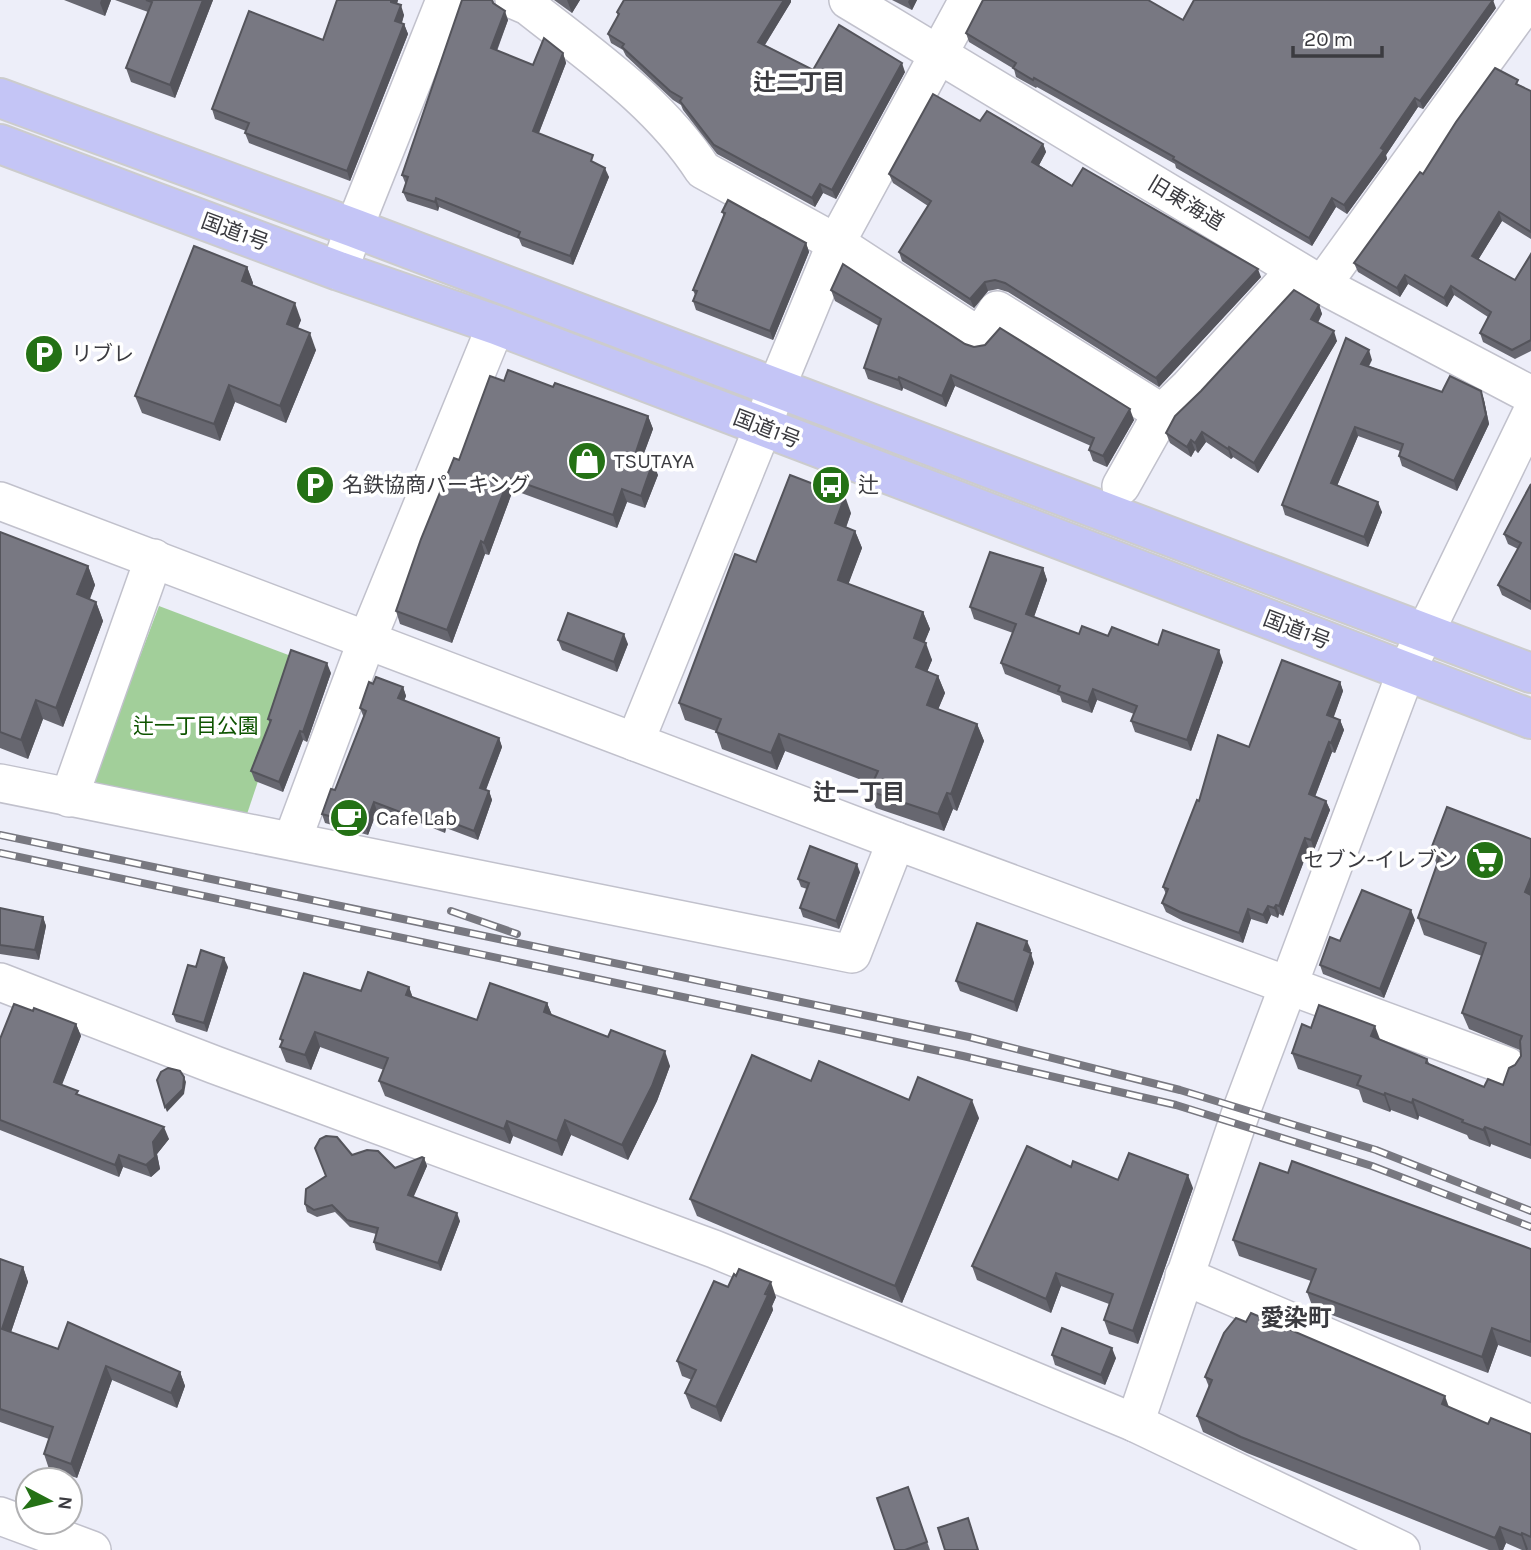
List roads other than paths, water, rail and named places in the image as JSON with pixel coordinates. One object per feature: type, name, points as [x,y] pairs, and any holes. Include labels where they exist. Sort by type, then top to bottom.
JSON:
[{"type":"highway","name":"国道1号","points":[[0,98],[354,228],[1531,673]]},
{"type":"highway","name":"国道1号","points":[[0,144],[339,271],[496,325],[1531,719]]},
{"type":"street","points":[[339,271],[444,0]]},
{"type":"street","points":[[514,0],[528,6],[638,93],[690,149],[704,170],[836,243],[980,337],[997,310],[1162,412]]},
{"type":"street","name":"旧東海道","points":[[848,0],[1309,278],[1531,395]]},
{"type":"street","points":[[635,742],[836,243],[968,0]]},
{"type":"street","points":[[1121,486],[1162,412],[1309,278],[1528,0]]},
{"type":"street","points":[[292,841],[367,640],[496,325]]},
{"type":"street","points":[[1135,1423],[1287,984],[1406,671],[1531,414]]},
{"type":"street","points":[[0,501],[895,841],[1507,1066]]},
{"type":"street","points":[[69,798],[155,558]]},
{"type":"street","points":[[0,783],[852,954],[895,841]]},
{"type":"street","points":[[0,982],[215,1065],[714,1249],[1135,1423],[1401,1550]]},
{"type":"street","points":[[1184,1276],[1531,1424]]},
{"type":"street","points":[[0,1516],[92,1550]]},
{"type":"railway","points":[[0,835],[969,1037],[1180,1090],[1376,1150],[1531,1211]]},
{"type":"railway","points":[[0,853],[963,1056],[1176,1105],[1372,1166],[1531,1227]]},
{"type":"railway","points":[[451,911],[517,934]]},
{"type":"place","name":"リブレ","points":[[44,354]]},
{"type":"place","name":"TSUTAYA","points":[[587,461]]},
{"type":"place","name":"名鉄協商パーキング","points":[[315,485]]},
{"type":"place","name":"辻","points":[[831,485]]},
{"type":"place","name":"Cafe Lab","points":[[349,818]]},
{"type":"place","name":"セブン-イレブン","points":[[1485,860]]},
{"type":"district","name":"辻二丁目","points":[[799,82]]},
{"type":"district","name":"辻一丁目","points":[[859,792]]},
{"type":"district","name":"愛染町","points":[[1296,1318]]},
{"type":"park label","name":"辻一丁目公園","points":[[196,726]]}]
